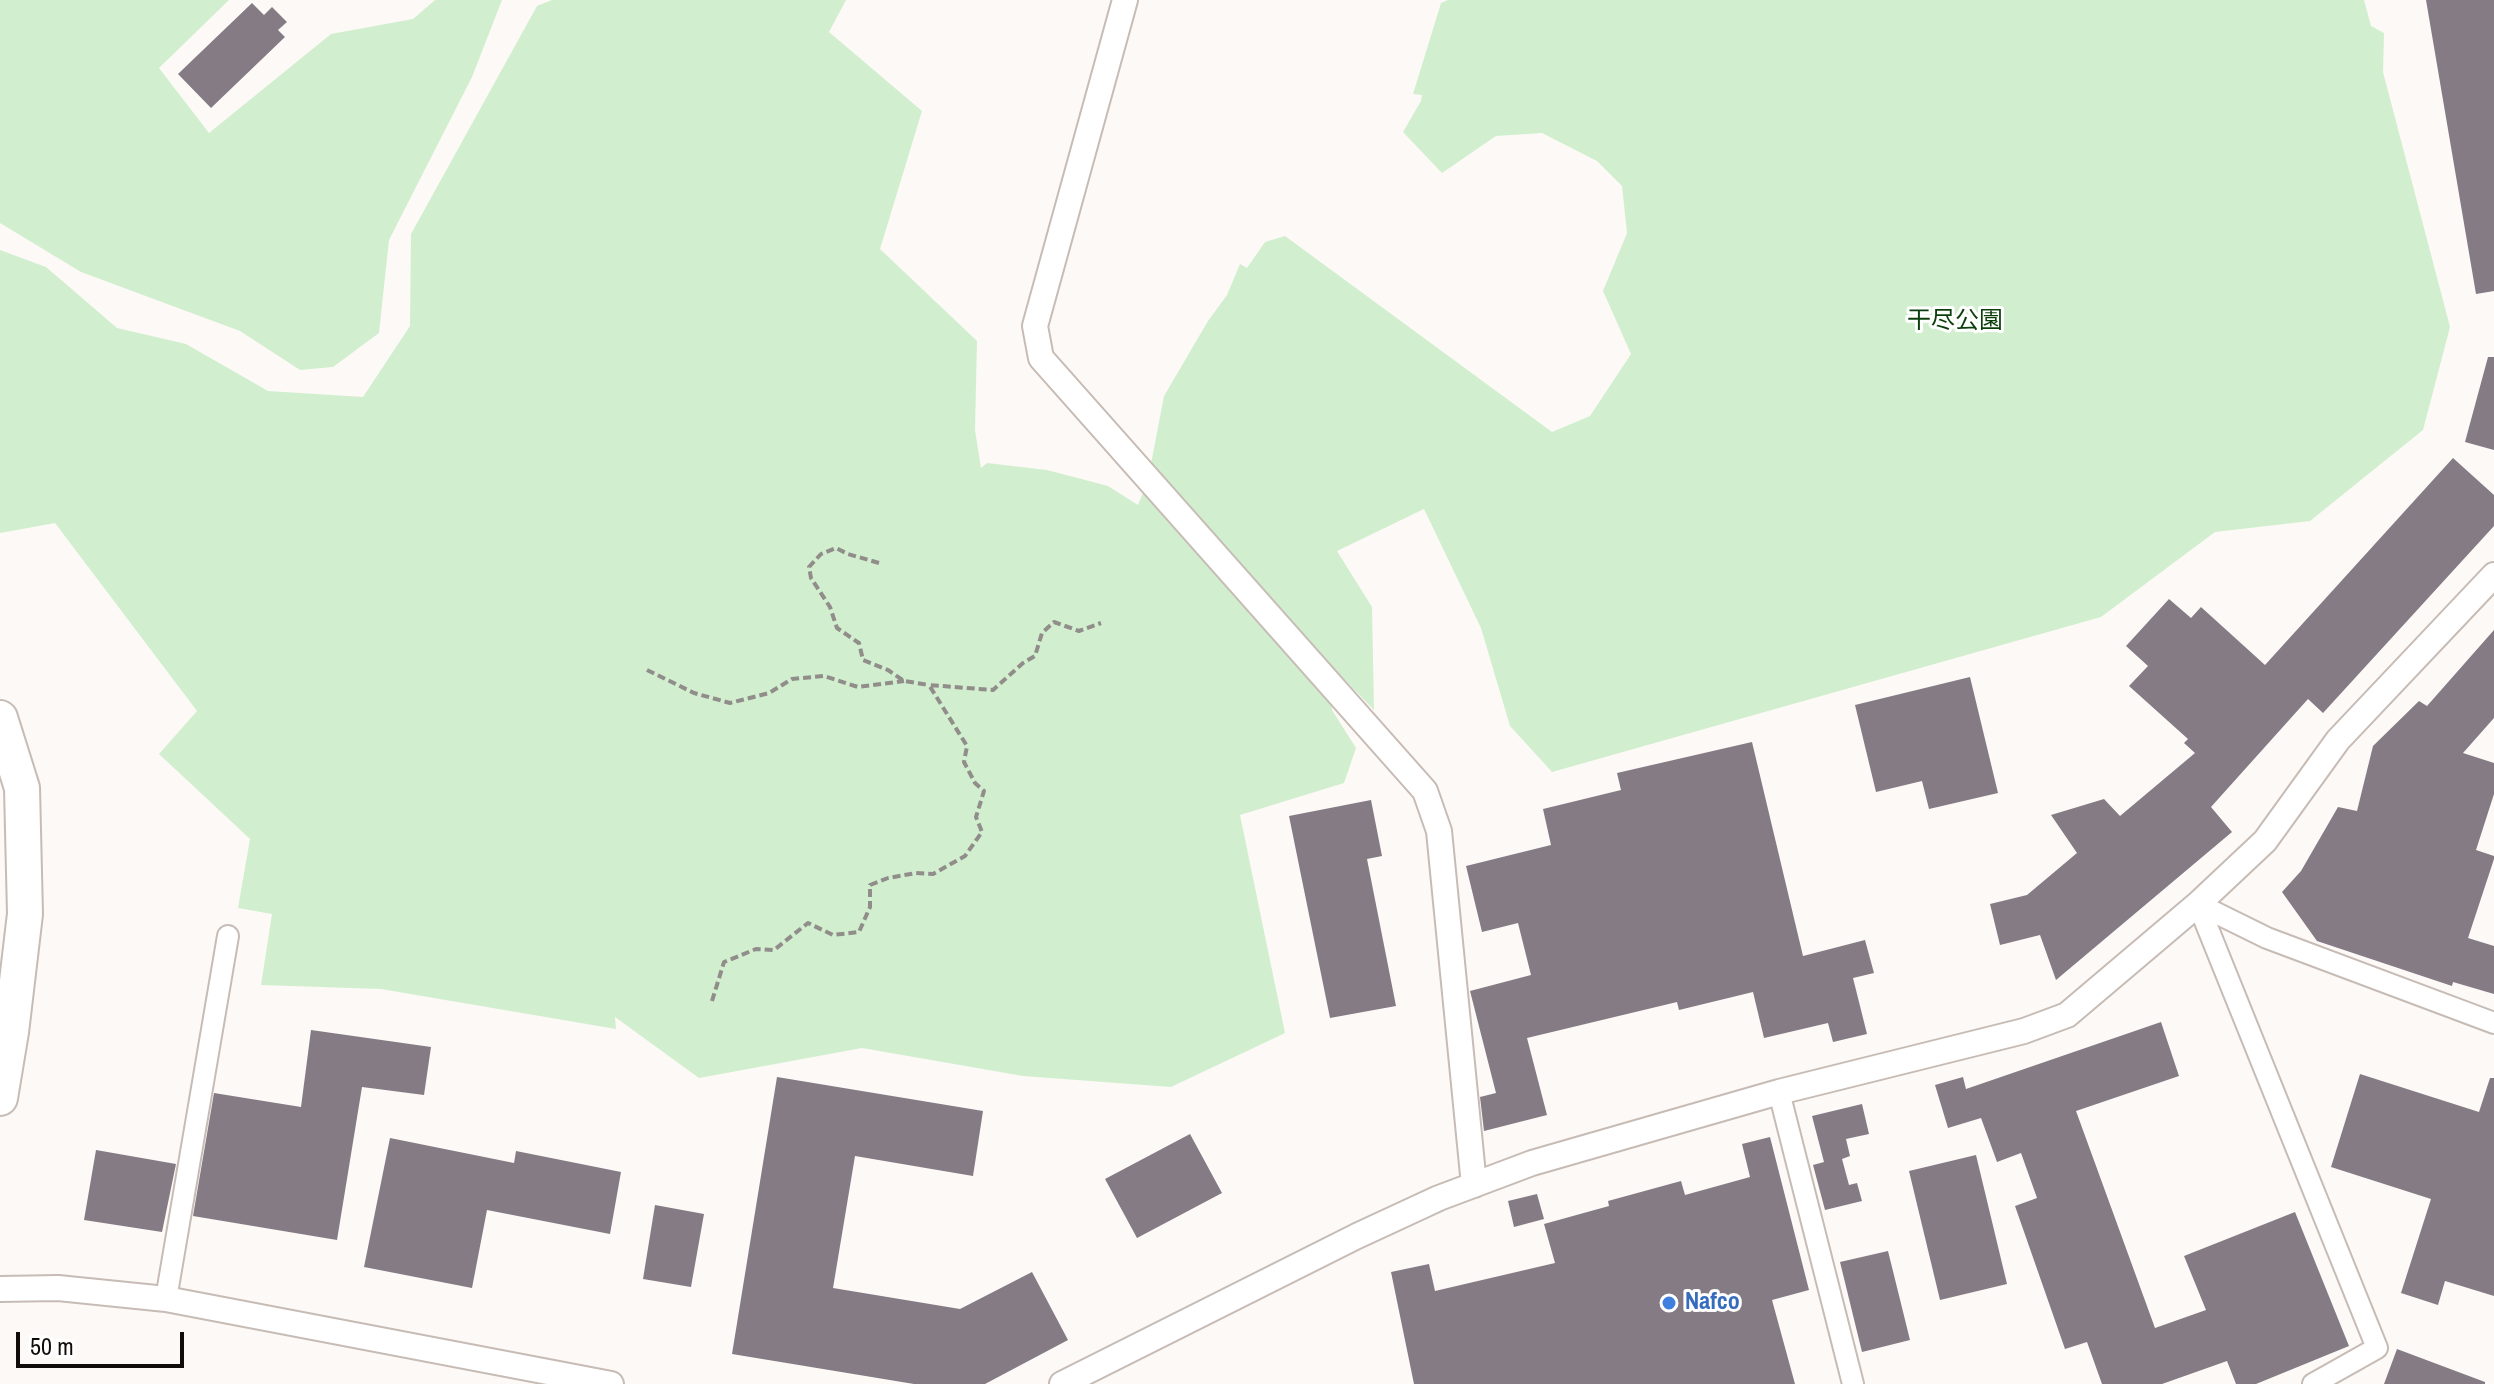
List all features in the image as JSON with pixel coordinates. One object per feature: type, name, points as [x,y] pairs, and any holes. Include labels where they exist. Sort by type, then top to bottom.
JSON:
[{"type":"highway","points":[[0,718],[22,788],[25,914],[0,1098]]},
{"type":"street","points":[[1125,0],[1035,326],[1041,358],[1425,791],[1439,831],[1474,1185]]},
{"type":"street","points":[[1062,1384],[1357,1236],[1439,1198],[1532,1163],[1779,1092],[2024,1031],[2067,1015],[2198,904],[2265,841],[2338,740],[2494,575]]},
{"type":"street","points":[[2198,904],[2267,938],[2494,1023]]},
{"type":"street","points":[[2198,904],[2377,1348],[2313,1384]]},
{"type":"street","points":[[166,1299],[228,936]]},
{"type":"street","points":[[1779,1092],[1853,1384]]},
{"type":"street","points":[[0,1289],[58,1288],[166,1299],[611,1384]]},
{"type":"path","points":[[879,563],[836,548],[821,554],[809,567],[811,578],[830,607],[837,628],[859,643],[863,660],[888,670],[904,681]]},
{"type":"path","points":[[647,670],[694,693],[730,703],[769,693],[792,679],[824,676],[858,687],[904,681],[993,690],[1035,656],[1042,633],[1054,622],[1079,631],[1101,623]]},
{"type":"path","points":[[712,1001],[724,962],[756,949],[774,950],[808,923],[833,935],[859,932],[870,907],[870,885],[916,873],[933,874],[965,856],[982,832],[976,817],[984,791],[975,783],[964,762],[967,746],[951,725],[929,685]]},
{"type":"green space","points":[[0,0],[229,0],[159,68],[209,133],[331,34],[413,19],[435,0],[502,0],[472,77],[389,240],[379,333],[333,367],[300,370],[240,331],[81,272],[0,223]]},
{"type":"green space","name":"干尽公園","points":[[552,0],[846,0],[829,32],[922,111],[880,249],[977,341],[975,430],[981,468],[987,463],[1047,470],[1108,486],[1138,505],[1152,471],[1164,396],[1227,295],[1240,264],[1247,268],[1265,242],[1285,236],[1552,432],[1590,416],[1631,354],[1603,291],[1627,233],[1622,186],[1597,161],[1542,133],[1496,136],[1442,173],[1403,132],[1421,101],[1422,95],[1413,94],[1441,3],[1448,0],[2364,0],[2371,26],[2384,33],[2383,72],[2450,327],[2423,430],[2310,521],[2215,532],[2101,617],[1552,772],[1510,726],[1481,628],[1424,509],[1337,551],[1372,607],[1374,710],[1326,660],[1332,710],[1356,748],[1344,783],[1240,815],[1285,1033],[1171,1087],[1023,1076],[862,1048],[699,1078],[615,1017],[616,1029],[381,989],[261,985],[272,914],[238,908],[250,839],[159,754],[197,711],[55,523],[0,533],[0,250],[46,267],[117,328],[186,344],[268,391],[363,397],[410,326],[411,234],[537,6]]},
{"type":"building","points":[[2426,0],[2494,0],[2494,291],[2476,294]]},
{"type":"building","points":[[252,3],[264,15],[272,7],[287,22],[278,30],[285,37],[211,108],[178,74]]},
{"type":"building","points":[[2488,357],[2494,357],[2494,450],[2465,442]]},
{"type":"building","points":[[2453,458],[2494,495],[2494,526],[2323,713],[2308,699],[2211,807],[2232,832],[2056,980],[2040,935],[2000,945],[1990,904],[2027,895],[2077,853],[2051,815],[2104,799],[2120,816],[2195,753],[2184,743],[2188,739],[2129,686],[2148,666],[2126,646],[2169,599],[2191,618],[2201,607],[2265,665]]},
{"type":"building","points":[[2494,630],[2494,718],[2463,753],[2494,763],[2494,794],[2476,850],[2494,856],[2494,859],[2468,938],[2494,946],[2494,994],[2453,982],[2452,986],[2317,941],[2282,892],[2301,871],[2338,807],[2357,811],[2373,746],[2419,701],[2427,706]]},
{"type":"building","points":[[1970,677],[1998,793],[1929,809],[1922,781],[1876,792],[1855,705]]},
{"type":"building","points":[[1752,742],[1803,956],[1865,940],[1874,973],[1853,978],[1867,1034],[1833,1042],[1828,1023],[1764,1038],[1753,992],[1679,1010],[1677,1002],[1527,1038],[1547,1115],[1484,1131],[1480,1097],[1496,1093],[1470,991],[1531,975],[1518,923],[1482,932],[1466,866],[1551,845],[1543,809],[1621,790],[1617,773]]},
{"type":"building","points":[[1371,800],[1382,856],[1367,859],[1396,1006],[1330,1018],[1289,816]]},
{"type":"building","points":[[2161,1022],[2179,1076],[2076,1111],[2155,1328],[2206,1310],[2184,1256],[2295,1212],[2349,1346],[2256,1384],[2236,1384],[2227,1361],[2162,1384],[2102,1384],[2087,1342],[2065,1349],[2015,1206],[2037,1198],[2021,1153],[1997,1162],[1981,1118],[1948,1128],[1935,1085],[1963,1077],[1966,1089]]},
{"type":"building","points":[[311,1030],[431,1047],[424,1095],[362,1087],[337,1240],[193,1216],[214,1093],[301,1107]]},
{"type":"building","points":[[2360,1074],[2479,1112],[2490,1078],[2494,1078],[2494,1296],[2445,1281],[2438,1305],[2401,1293],[2431,1199],[2331,1167]]},
{"type":"building","points":[[777,1077],[983,1111],[973,1176],[855,1156],[833,1288],[960,1309],[1032,1272],[1068,1340],[985,1384],[914,1384],[732,1354]]},
{"type":"building","points":[[1862,1104],[1869,1134],[1846,1139],[1850,1156],[1842,1159],[1849,1185],[1857,1183],[1862,1201],[1825,1210],[1813,1165],[1824,1162],[1812,1116]]},
{"type":"building","points":[[1190,1134],[1222,1193],[1137,1238],[1105,1179]]},
{"type":"building","name":"Nafco","points":[[1770,1137],[1809,1290],[1772,1300],[1795,1384],[1414,1384],[1391,1272],[1429,1264],[1435,1291],[1555,1263],[1544,1224],[1609,1206],[1608,1201],[1681,1181],[1685,1195],[1750,1177],[1742,1144]]},
{"type":"building","points":[[390,1138],[514,1163],[516,1151],[621,1172],[610,1234],[487,1210],[472,1288],[364,1267]]},
{"type":"building","points":[[96,1150],[176,1164],[162,1232],[84,1220]]},
{"type":"building","points":[[1976,1155],[2007,1284],[1940,1300],[1909,1171]]},
{"type":"building","points":[[1537,1194],[1544,1219],[1514,1227],[1508,1201]]},
{"type":"building","points":[[655,1205],[704,1214],[691,1287],[643,1279]]},
{"type":"building","points":[[1888,1251],[1910,1340],[1862,1352],[1840,1262]]},
{"type":"building","points":[[2397,1349],[2485,1382],[2485,1384],[2384,1384]]},
{"type":"place","name":"Nafco","points":[[1669,1303]]}]
